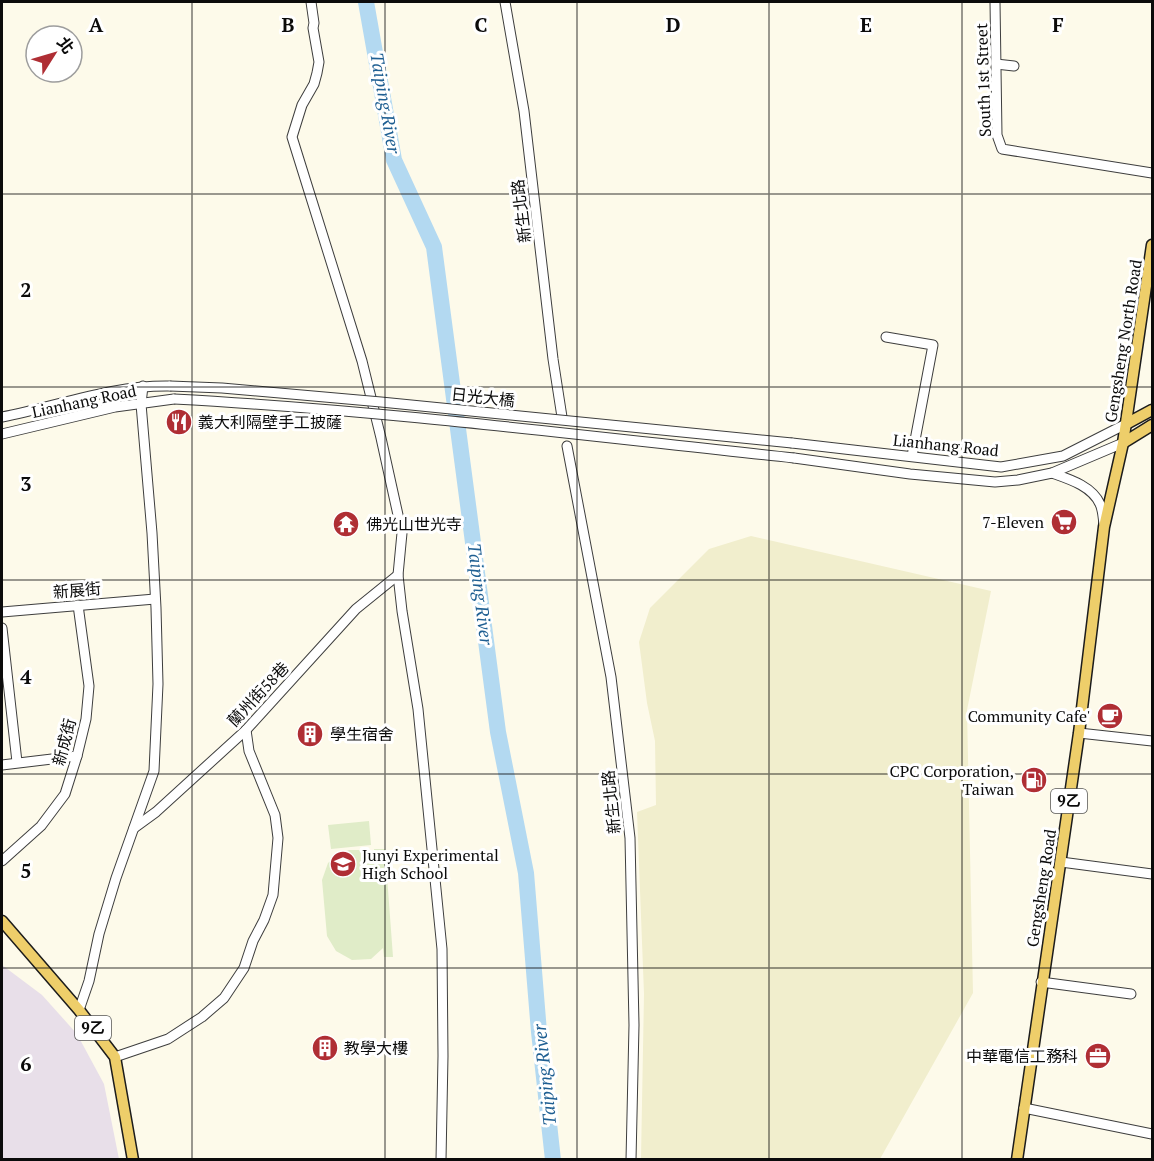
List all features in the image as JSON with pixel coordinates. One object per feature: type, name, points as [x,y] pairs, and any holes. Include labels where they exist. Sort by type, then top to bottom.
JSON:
[{"type":"main road","name":"Gengsheng North Road","points":[[1123,443],[1152,244]]},
{"type":"main road","points":[[1126,424],[1152,410]]},
{"type":"main road","points":[[1123,443],[1152,425]]},
{"type":"main road","name":"Gengsheng Road","points":[[1017,1160],[1041,982],[1079,733],[1104,527],[1123,443]]},
{"type":"main road","name":"9乙","points":[[2,921],[79,1010],[116,1057],[133,1160]]},
{"type":"street","points":[[311,2],[319,62],[314,84],[302,105],[292,137],[362,361],[402,534],[398,575],[418,710],[442,949],[441,1160]]},
{"type":"street","name":"新生北路","points":[[504,2],[524,111],[562,417]]},
{"type":"street","name":"South 1st Street","points":[[995,2],[996,135],[1002,150],[1152,173]]},
{"type":"street","points":[[996,64],[1014,66]]},
{"type":"street","points":[[886,337],[933,345],[912,456]]},
{"type":"street","points":[[79,1010],[89,981],[99,934],[154,771],[158,684],[152,533],[141,404],[143,386]]},
{"type":"street","name":"Lianhang Road","points":[[2,417],[91,395],[143,386],[170,386]]},
{"type":"street","name":"日光大橋","points":[[170,386],[222,388],[381,402],[792,443]]},
{"type":"street","name":"Lianhang Road","points":[[2,434],[115,407],[174,399]]},
{"type":"street","name":"日光大橋","points":[[174,399],[280,404],[794,458]]},
{"type":"street","name":"Lianhang Road","points":[[792,443],[1001,467],[1063,456],[1126,424]]},
{"type":"street","name":"Lianhang Road","points":[[794,458],[981,481],[1018,480],[1052,473],[1123,443]]},
{"type":"street","name":"新生北路","points":[[567,446],[611,677],[630,838],[634,1025],[631,1160]]},
{"type":"street","points":[[981,481],[986,465]]},
{"type":"street","points":[[1052,473],[1090,491],[1100,504],[1104,527]]},
{"type":"street","name":"蘭州街58巷","points":[[134,828],[156,812],[246,730],[356,609],[398,575]]},
{"type":"street","name":"新展街","points":[[2,612],[155,599]]},
{"type":"street","name":"新成街","points":[[2,861],[41,826],[65,795],[77,756],[86,719],[89,686],[78,605]]},
{"type":"street","points":[[2,628],[17,762]]},
{"type":"street","points":[[116,1057],[168,1039],[202,1017],[224,998],[244,968],[253,941],[264,920],[273,895],[278,838],[275,815],[249,751],[246,730]]},
{"type":"street","points":[[1079,733],[1152,741]]},
{"type":"street","points":[[2,765],[77,756]]},
{"type":"street","points":[[1061,862],[1152,874]]},
{"type":"street","points":[[1041,982],[1131,994]]},
{"type":"street","points":[[1024,1108],[1152,1134]]},
{"type":"shaded area","points":[[751,536],[991,591],[967,710],[973,993],[880,1159],[641,1159],[644,994],[637,812],[656,805],[655,741],[647,703],[639,642],[650,608],[709,549]]},
{"type":"shaded area","points":[[2,965],[42,995],[77,1034],[104,1084],[119,1159],[2,1159]]},
{"type":"green space","points":[[369,821],[371,845],[331,849],[328,825]]},
{"type":"green space","points":[[374,849],[385,849],[393,957],[384,957],[383,948],[371,959],[352,960],[336,951],[327,936],[322,880],[328,863],[335,857],[349,850],[359,850],[374,858]]},
{"type":"waterway","name":"Taiping River","points":[[366,2],[394,160],[434,247],[498,732],[526,873],[539,1032],[553,1160]]},
{"type":"place","name":"義大利隔壁手工披薩","points":[[179,422]]},
{"type":"place","name":"7-Eleven","points":[[1064,522]]},
{"type":"place","name":"佛光山世光寺","points":[[346,524]]},
{"type":"place","name":"Community Cafe'","points":[[1110,716]]},
{"type":"place","name":"學生宿舍","points":[[310,734]]},
{"type":"place","name":"CPC Corporation, Taiwan","points":[[1034,780]]},
{"type":"place","name":"Junyi Experimental High School","points":[[343,864]]},
{"type":"place","name":"教學大樓","points":[[325,1048]]},
{"type":"place","name":"中華電信工務科","points":[[1098,1056]]}]
